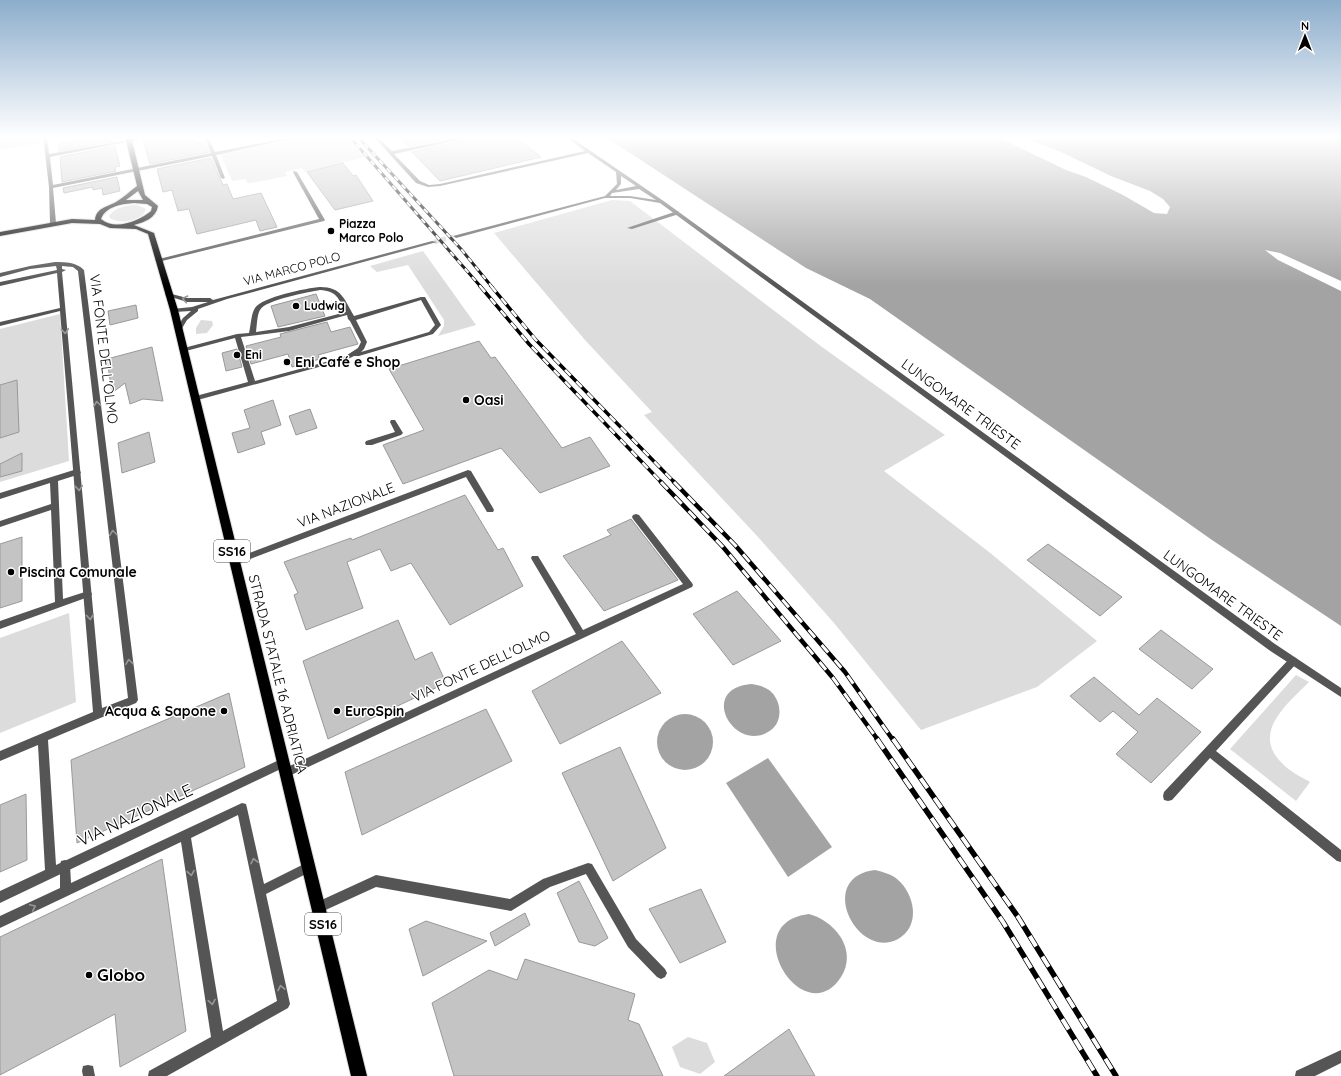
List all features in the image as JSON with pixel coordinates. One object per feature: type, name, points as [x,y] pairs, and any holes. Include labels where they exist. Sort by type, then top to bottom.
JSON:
[{"type":"main road","points":[[122,225],[137,228],[150,233],[155,229],[151,220],[155,206],[148,202],[142,195],[140,186]]},
{"type":"main road","points":[[118,204],[140,186]]},
{"type":"main road","points":[[0,234],[53,223],[107,209],[118,204],[134,201],[148,202]]},
{"type":"main road","points":[[100,222],[99,216],[107,209]]},
{"type":"main road","points":[[53,223],[78,220],[100,222],[108,225],[122,225],[151,220]]},
{"type":"main road","name":"STRADA STATALE 16 ADRIATICA","points":[[150,233],[179,329],[182,350],[194,400],[360,1076]]},
{"type":"street","points":[[53,223],[51,187],[55,186]]},
{"type":"street","points":[[158,260],[322,220],[303,186]]},
{"type":"street","points":[[605,197],[612,192],[616,186]]},
{"type":"street","points":[[612,192],[640,187]]},
{"type":"street","points":[[616,196],[640,187]]},
{"type":"street","name":"LUNGOMARE TRIESTE","points":[[640,187],[1293,661],[1341,693]]},
{"type":"street","points":[[456,236],[605,197],[616,196],[663,203]]},
{"type":"street","points":[[630,228],[677,213]]},
{"type":"street","name":"VIA MARCO POLO","points":[[174,310],[185,311],[225,298],[434,242]]},
{"type":"street","points":[[0,274],[38,266],[59,267]]},
{"type":"street","name":"VIA FONTE DELL'OLMO","points":[[0,756],[133,700],[80,270],[77,266],[59,267]]},
{"type":"street","points":[[0,284],[59,267]]},
{"type":"street","points":[[59,267],[98,715]]},
{"type":"street","points":[[252,334],[257,309],[261,305],[310,290],[327,288],[335,291],[363,339],[363,346],[357,353],[346,358]]},
{"type":"street","name":"VIA MARCO POLO","points":[[168,295],[193,301],[225,298]]},
{"type":"street","points":[[182,350],[238,336],[289,329],[350,316],[423,298],[438,325],[431,334],[194,400]]},
{"type":"street","name":"VIA MARCO POLO","points":[[179,329],[191,313],[204,306]]},
{"type":"street","points":[[0,324],[63,309]]},
{"type":"street","points":[[238,336],[252,383]]},
{"type":"street","points":[[369,443],[399,433],[393,422]]},
{"type":"street","points":[[0,496],[77,472]]},
{"type":"street","name":"VIA NAZIONALE","points":[[234,562],[468,473],[490,510]]},
{"type":"street","points":[[54,479],[59,604]]},
{"type":"street","points":[[0,524],[55,506]]},
{"type":"street","name":"VIA FONTE DELL'OLMO","points":[[284,768],[689,585],[636,517]]},
{"type":"street","points":[[535,558],[581,635]]},
{"type":"street","points":[[0,626],[88,594]]},
{"type":"street","points":[[1168,796],[1293,661]]},
{"type":"street","points":[[43,738],[51,872]]},
{"type":"street","points":[[1209,751],[1341,857]]},
{"type":"street","name":"VIA NAZIONALE","points":[[0,896],[65,865],[284,768]]},
{"type":"street","points":[[0,922],[242,808],[284,1004],[154,1076]]},
{"type":"street","points":[[185,835],[218,1040]]},
{"type":"street","points":[[65,865],[66,891]]},
{"type":"street","points":[[261,891],[308,867]]},
{"type":"street","points":[[319,907],[376,881],[511,905],[547,883],[588,868],[632,943],[661,973]]},
{"type":"street","points":[[1301,1076],[1341,1056]]},
{"type":"shaded area","points":[[681,186],[1341,186],[1341,626],[1212,540],[870,299],[806,268]]},
{"type":"shaded area","points":[[612,200],[630,201],[822,347],[945,435],[884,471],[989,552],[1097,641],[1037,687],[921,730],[834,623],[758,537],[644,415],[652,412],[585,340],[494,233]]},
{"type":"shaded area","points":[[129,205],[137,205],[146,209],[144,213],[136,219],[130,221],[119,221],[110,218],[109,216],[114,210]]},
{"type":"shaded area","points":[[423,251],[476,325],[438,336],[444,326],[444,320],[408,265],[377,272],[370,266]]},
{"type":"shaded area","points":[[60,314],[69,461],[0,482],[0,329]]},
{"type":"shaded area","points":[[201,320],[212,321],[213,325],[207,333],[196,334],[196,328]]},
{"type":"shaded area","points":[[69,613],[76,702],[0,733],[0,638]]},
{"type":"shaded area","points":[[1296,675],[1309,682],[1283,709],[1271,730],[1270,741],[1273,752],[1282,763],[1310,782],[1296,801],[1230,749]]},
{"type":"shaded area","points":[[751,684],[769,690],[776,699],[779,710],[778,721],[775,726],[771,730],[758,736],[745,734],[735,728],[727,719],[724,708],[726,697],[735,688]]},
{"type":"shaded area","points":[[680,714],[690,714],[705,722],[711,731],[713,742],[711,753],[705,762],[690,770],[680,770],[669,765],[662,758],[657,747],[657,737],[662,726],[669,719]]},
{"type":"shaded area","points":[[768,758],[832,847],[788,877],[726,783]]},
{"type":"shaded area","points":[[875,870],[892,876],[903,885],[908,893],[913,910],[913,918],[905,933],[898,939],[883,943],[869,938],[857,929],[849,915],[845,901],[848,887],[857,876]]},
{"type":"shaded area","points":[[809,914],[819,918],[835,930],[845,947],[847,957],[846,967],[841,977],[826,991],[810,992],[795,984],[783,970],[776,953],[777,936],[787,922]]},
{"type":"shaded area","points":[[688,1037],[707,1043],[715,1062],[700,1074],[680,1067],[672,1047]]},
{"type":"pier","points":[[1105,186],[1138,186],[1150,191],[1163,199],[1170,207],[1167,214],[1154,213]]},
{"type":"pier","points":[[1265,250],[1280,253],[1341,281],[1341,291],[1278,260]]},
{"type":"building","points":[[72,186],[119,186],[120,191],[103,195],[102,188],[93,190],[93,187],[64,193],[63,188]]},
{"type":"building","points":[[161,186],[228,186],[233,199],[261,193],[277,227],[260,231],[256,220],[197,234],[189,209],[178,211],[172,190],[163,192]]},
{"type":"building","points":[[317,186],[363,186],[373,201],[335,210]]},
{"type":"building","points":[[316,294],[325,316],[278,327],[271,306]]},
{"type":"building","points":[[136,305],[138,318],[110,325],[108,311]]},
{"type":"building","points":[[327,322],[331,332],[350,327],[358,344],[318,355],[320,359],[292,367],[288,354],[251,364],[246,346],[281,337],[280,334]]},
{"type":"building","name":"Oasi","points":[[479,341],[491,358],[495,357],[562,448],[590,437],[610,466],[540,493],[501,448],[403,484],[383,445],[424,430],[389,369]]},
{"type":"building","points":[[152,347],[163,401],[143,399],[130,404],[125,383],[112,393],[107,359]]},
{"type":"building","points":[[237,349],[242,367],[226,371],[222,353]]},
{"type":"building","points":[[17,380],[19,432],[0,438],[0,385]]},
{"type":"building","points":[[273,400],[281,425],[261,432],[265,444],[238,453],[232,433],[250,428],[244,410]]},
{"type":"building","points":[[310,409],[317,428],[296,435],[289,416]]},
{"type":"building","points":[[149,432],[155,462],[122,473],[118,443]]},
{"type":"building","points":[[22,453],[22,471],[0,477],[0,464]]},
{"type":"building","points":[[465,495],[498,550],[503,548],[523,586],[450,625],[411,563],[391,571],[380,549],[347,562],[363,608],[306,630],[294,595],[298,593],[284,562],[351,538],[352,540]]},
{"type":"building","points":[[631,519],[678,580],[604,611],[563,556],[611,535],[607,530]]},
{"type":"building","name":"Piscina Comunale","points":[[22,537],[22,601],[0,608],[0,544]]},
{"type":"building","points":[[1048,544],[1122,597],[1100,616],[1027,560]]},
{"type":"building","points":[[737,591],[781,641],[733,665],[693,614]]},
{"type":"building","points":[[398,620],[415,660],[432,652],[446,683],[328,739],[303,661]]},
{"type":"building","points":[[1161,630],[1213,669],[1192,689],[1139,649]]},
{"type":"building","points":[[622,641],[661,693],[560,744],[532,691]]},
{"type":"building","points":[[1094,677],[1139,715],[1157,698],[1201,732],[1151,783],[1116,754],[1138,732],[1113,711],[1100,722],[1070,696]]},
{"type":"building","points":[[229,693],[245,767],[77,843],[71,760]]},
{"type":"building","points":[[486,709],[512,761],[362,835],[345,772]]},
{"type":"building","points":[[620,747],[666,848],[613,881],[562,773]]},
{"type":"building","points":[[26,794],[27,860],[0,872],[0,805]]},
{"type":"building","name":"Globo","points":[[162,859],[186,1031],[120,1067],[115,1014],[0,1075],[0,937]]},
{"type":"building","points":[[579,881],[608,938],[595,946],[579,942],[557,893]]},
{"type":"building","points":[[701,889],[726,942],[680,963],[649,909]]},
{"type":"building","points":[[525,913],[530,925],[495,946],[490,933]]},
{"type":"building","points":[[426,921],[487,941],[423,976],[409,929]]},
{"type":"building","points":[[525,959],[635,994],[628,1020],[639,1024],[663,1076],[454,1076],[432,1003],[489,970],[517,980]]},
{"type":"building","points":[[789,1029],[815,1076],[724,1076]]},
{"type":"tunnel","points":[[434,242],[456,236]]},
{"type":"railway","points":[[393,186],[481,287]]},
{"type":"railway","points":[[403,186],[461,249],[492,287]]},
{"type":"railway","points":[[480,286],[529,344],[662,483]]},
{"type":"railway","points":[[491,286],[536,340],[675,483]]},
{"type":"railway","points":[[661,482],[723,547],[833,678],[878,740]]},
{"type":"railway","points":[[674,482],[735,545],[845,672],[893,740]]},
{"type":"railway","points":[[877,739],[1003,922],[1097,1076]]},
{"type":"railway","points":[[893,739],[1018,917],[1116,1076]]},
{"type":"place","name":"Piazza Marco Polo","points":[[331,231]]},
{"type":"place","name":"Ludwig","points":[[296,306]]},
{"type":"place","name":"Eni","points":[[237,355]]},
{"type":"place","name":"Eni Café e Shop","points":[[287,362]]},
{"type":"place","name":"Oasi","points":[[466,400]]},
{"type":"place","name":"Piscina Comunale","points":[[11,572]]},
{"type":"place","name":"Acqua & Sapone","points":[[224,711]]},
{"type":"place","name":"EuroSpin","points":[[337,711]]},
{"type":"place","name":"Globo","points":[[89,975]]}]
